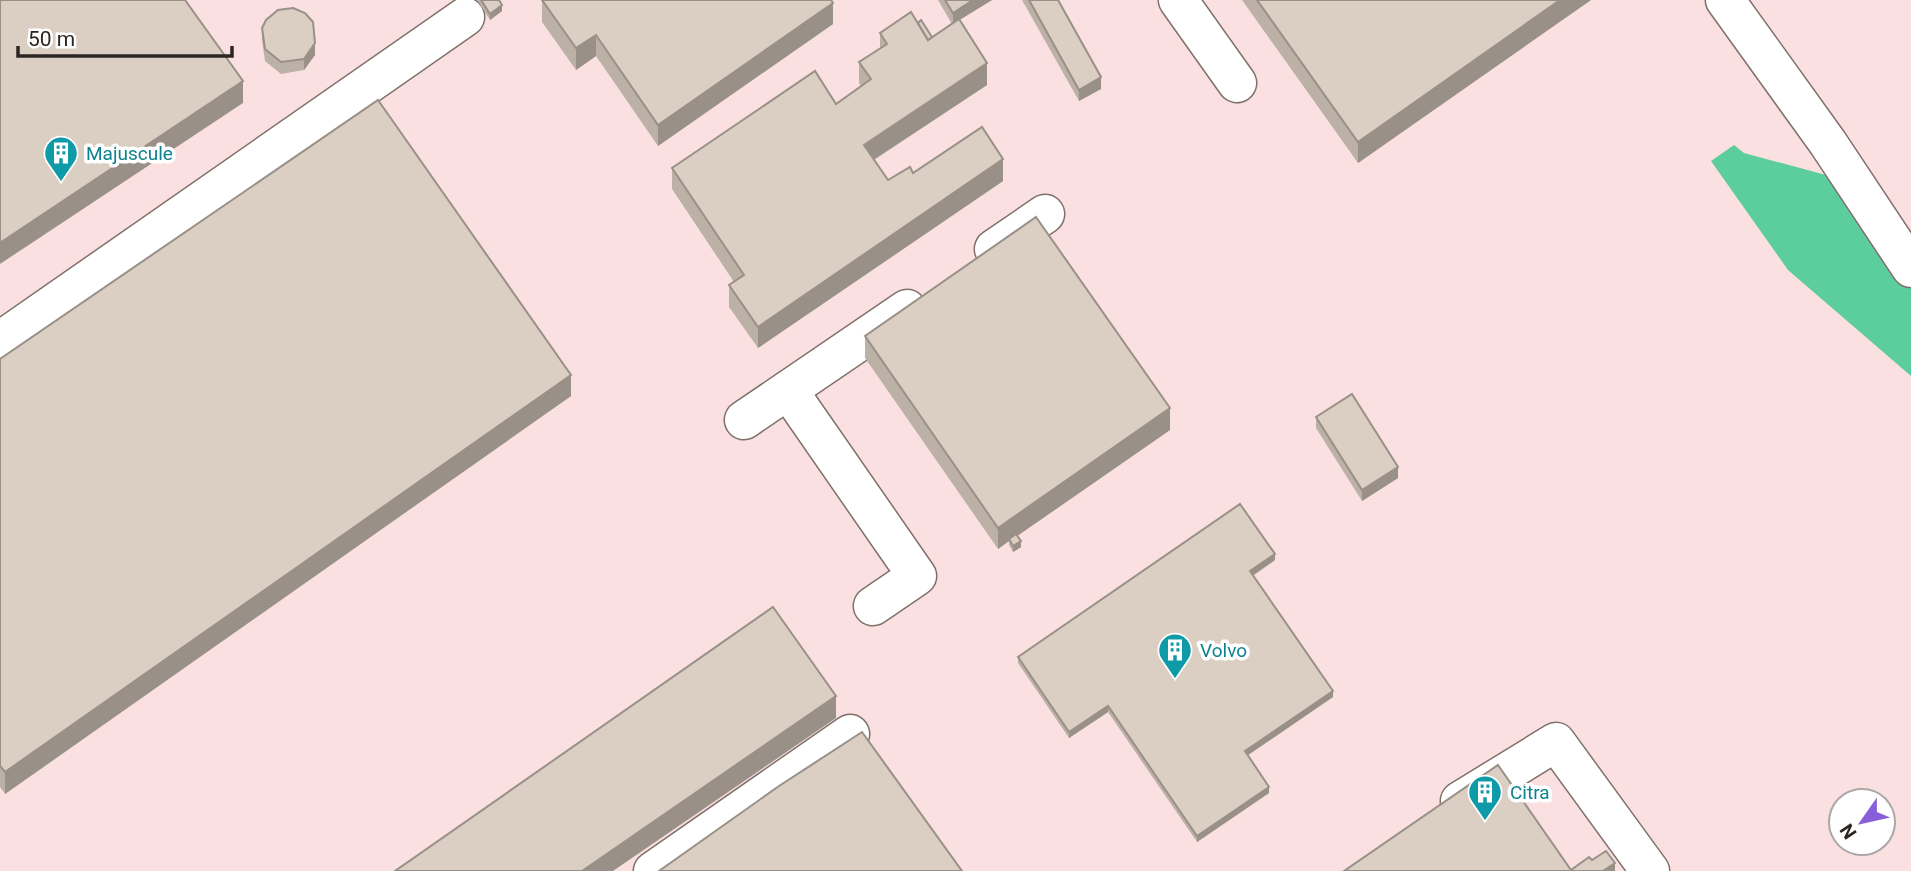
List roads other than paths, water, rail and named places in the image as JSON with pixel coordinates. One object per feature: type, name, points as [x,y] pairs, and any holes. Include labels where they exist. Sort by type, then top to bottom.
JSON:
[{"type":"lane","points":[[1178,0],[1237,83]]},
{"type":"lane","points":[[1725,0],[1828,143],[1911,268]]},
{"type":"lane","points":[[0,341],[465,18]]},
{"type":"lane","points":[[967,268],[1045,214]]},
{"type":"lane","points":[[744,420],[933,290]]},
{"type":"lane","points":[[788,390],[917,576],[873,606]]},
{"type":"lane","points":[[653,871],[849,734]]},
{"type":"lane","points":[[1431,819],[1556,742],[1650,871]]},
{"type":"place","name":"Majuscule","points":[[61,183]]},
{"type":"place","name":"Volvo","points":[[1175,680]]},
{"type":"place","name":"Citra","points":[[1485,822]]}]
